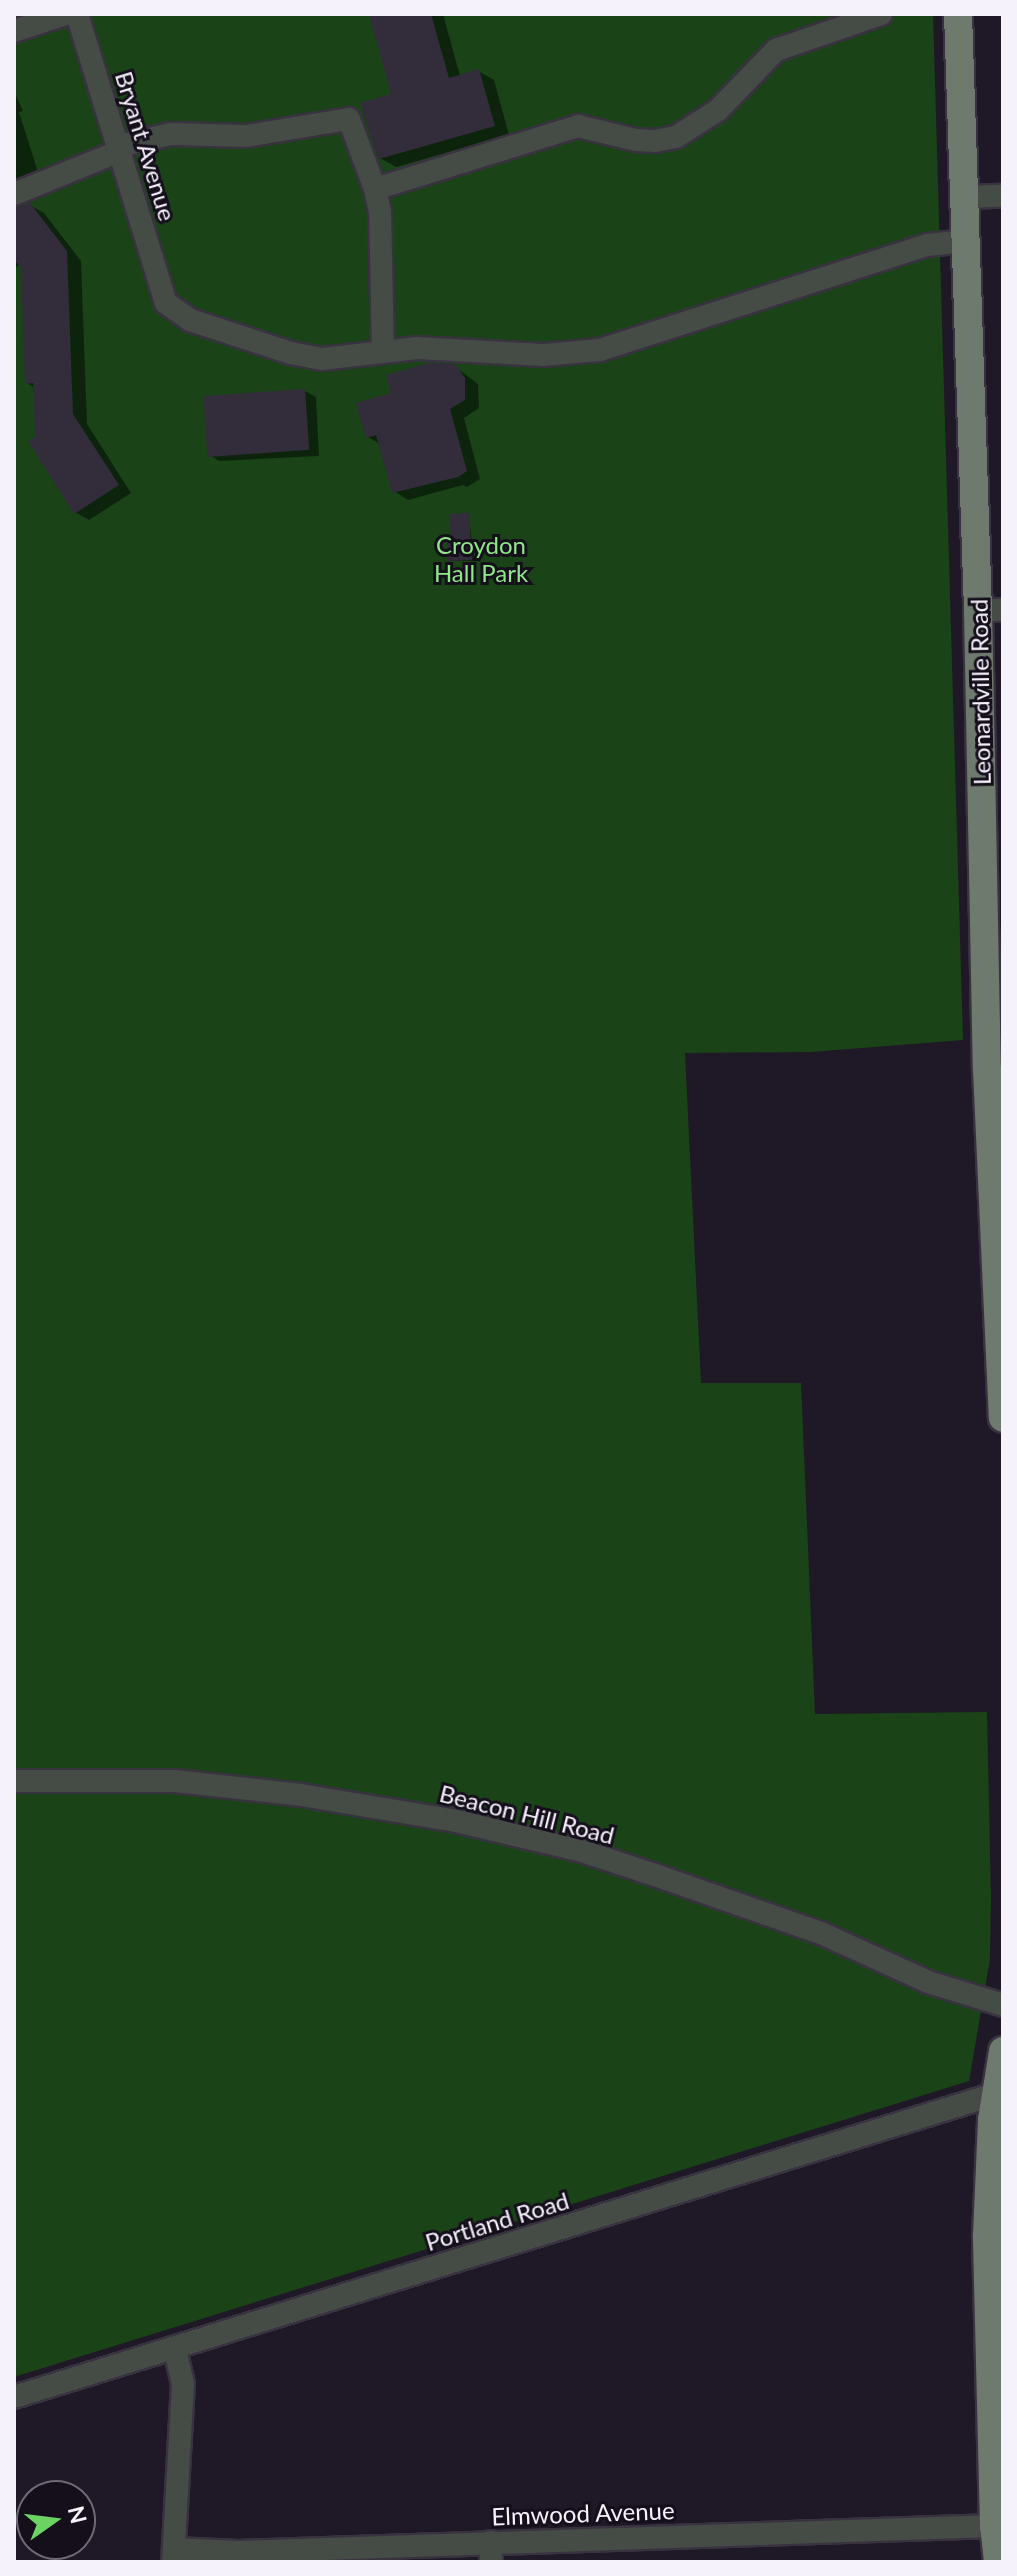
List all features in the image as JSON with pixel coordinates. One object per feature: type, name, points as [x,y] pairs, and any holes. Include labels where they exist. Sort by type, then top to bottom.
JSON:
[{"type":"main road","name":"Leonardville Road","points":[[958,14],[967,241],[991,610],[987,1069],[1003,1418]]},
{"type":"main road","points":[[998,2562],[994,2526],[995,2277],[987,2191],[995,2094],[1003,2051]]},
{"type":"street","points":[[14,31],[66,14]]},
{"type":"street","name":"Bryant Avenue","points":[[77,14],[162,294],[169,308],[190,320],[301,356],[335,358],[383,351]]},
{"type":"street","points":[[375,189],[578,126],[647,141],[676,137],[718,110],[776,50],[881,14]]},
{"type":"street","points":[[14,194],[119,148],[189,133],[246,136],[349,119],[375,189],[380,212],[383,351],[434,348],[543,355],[600,350],[927,245],[967,241]]},
{"type":"street","points":[[965,197],[1003,196]]},
{"type":"street","name":"Beacon Hill Road","points":[[14,1781],[175,1781],[301,1795],[456,1821],[582,1851],[658,1876],[821,1933],[916,1977],[1003,2005]]},
{"type":"street","name":"Portland Road","points":[[14,2397],[995,2094]]},
{"type":"street","points":[[173,2556],[183,2384],[175,2348]]},
{"type":"street","name":"Elmwood Avenue","points":[[173,2556],[238,2552],[491,2552],[994,2526]]},
{"type":"green space","name":"Croydon Hall Park","points":[[14,14],[933,14],[963,1040],[811,1052],[685,1053],[701,1383],[801,1383],[815,1714],[987,1712],[991,1898],[990,1959],[969,2081],[14,2377]]},
{"type":"building","points":[[369,14],[431,14],[449,78],[479,69],[495,126],[379,159],[360,103],[391,94]]},
{"type":"building","points":[[30,203],[67,251],[73,414],[119,485],[74,514],[28,441],[35,437],[33,383],[25,384],[21,268],[14,259],[14,208]]},
{"type":"building","points":[[429,363],[455,364],[465,378],[465,400],[450,409],[467,471],[458,477],[392,493],[376,435],[366,438],[356,403],[391,393],[386,375]]},
{"type":"building","points":[[305,389],[309,450],[208,457],[203,396]]},
{"type":"building","points":[[469,513],[472,560],[448,561],[447,539],[451,538],[449,514]]}]
